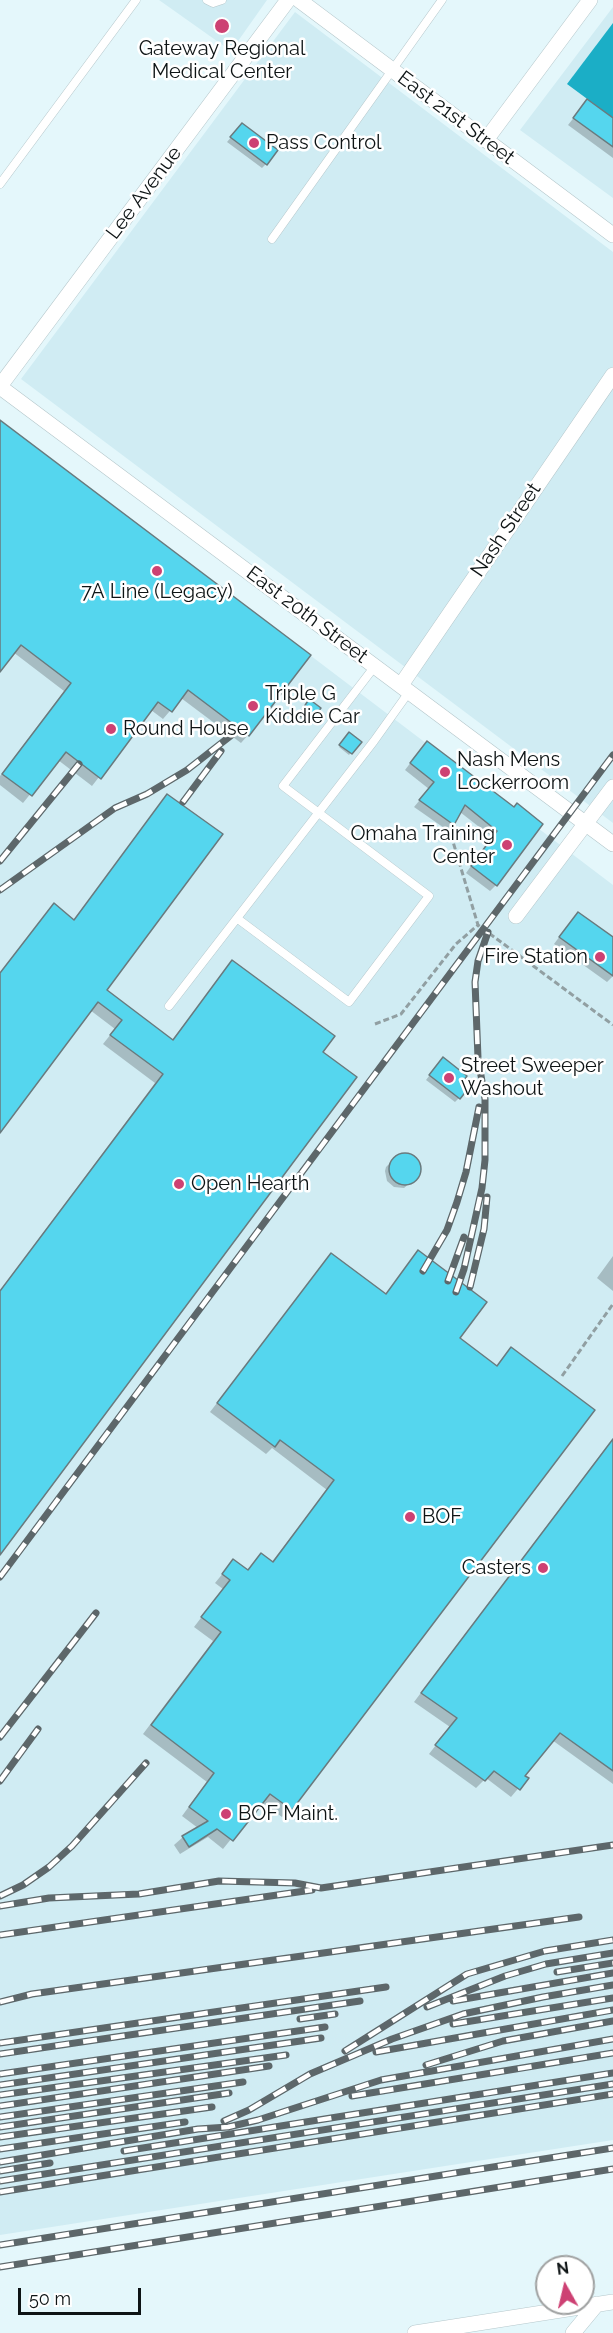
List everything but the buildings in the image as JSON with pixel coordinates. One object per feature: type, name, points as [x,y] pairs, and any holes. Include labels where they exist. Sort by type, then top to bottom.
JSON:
[{"type":"street","name":"Lee Avenue","points":[[0,386],[288,0]]},
{"type":"street","name":"East 21st Street","points":[[299,0],[613,235]]},
{"type":"street","points":[[486,140],[590,0]]},
{"type":"street","name":"Nash Street","points":[[405,688],[613,375]]},
{"type":"street","name":"East 20th Street","points":[[0,386],[613,844]]},
{"type":"street","points":[[516,916],[613,787]]},
{"type":"street","points":[[415,2333],[613,2302]]},
{"type":"street","points":[[573,2333],[597,2304]]},
{"type":"lane","points":[[0,184],[136,0]]},
{"type":"lane","points":[[207,0],[213,3],[222,0]]},
{"type":"lane","points":[[272,239],[442,0]]},
{"type":"lane","points":[[238,919],[349,1002],[429,896],[283,786],[375,666]]},
{"type":"lane","points":[[169,1006],[374,741],[405,688]]},
{"type":"path","points":[[451,835],[478,925],[613,1026]]},
{"type":"path","points":[[375,1024],[401,1014],[456,944],[478,925]]},
{"type":"path","points":[[562,1376],[613,1304]]},
{"type":"shaded area","name":"Gateway Regional Medical Center","points":[[159,0],[267,0],[231,51]]},
{"type":"shaded area","points":[[613,7],[613,198],[520,130]]},
{"type":"shaded area","points":[[295,12],[613,252],[613,823],[21,379]]},
{"type":"shaded area","points":[[0,420],[613,885],[613,2140],[0,2235]]},
{"type":"water","points":[[613,23],[613,118],[567,84]]},
{"type":"railway","points":[[0,890],[115,808],[147,794],[187,770],[233,734]]},
{"type":"railway","points":[[183,802],[221,751]]},
{"type":"railway","points":[[0,1577],[613,755]]},
{"type":"railway","points":[[0,861],[79,764]]},
{"type":"railway","points":[[456,1292],[464,1269],[482,1188],[485,1160],[485,1099],[478,1058],[475,982],[478,961],[488,932]]},
{"type":"railway","points":[[423,1271],[447,1230],[457,1202],[466,1172],[479,1107]]},
{"type":"railway","points":[[470,1287],[484,1229],[487,1197]]},
{"type":"railway","points":[[448,1281],[464,1237]]},
{"type":"railway","points":[[0,1737],[96,1613]]},
{"type":"railway","points":[[0,1781],[38,1729]]},
{"type":"railway","points":[[0,1896],[23,1885],[49,1867],[72,1846],[146,1763]]},
{"type":"railway","points":[[0,1906],[49,1898],[139,1894],[219,1881],[295,1883],[321,1888],[613,1845]]},
{"type":"railway","points":[[0,1935],[312,1890]]},
{"type":"railway","points":[[0,2002],[32,1994],[579,1917]]},
{"type":"railway","points":[[345,2051],[467,1974],[545,1951],[613,1940]]},
{"type":"railway","points":[[427,2007],[505,1976],[546,1964],[613,1953]]},
{"type":"railway","points":[[557,1972],[613,1963]]},
{"type":"railway","points":[[453,2001],[613,1973]]},
{"type":"railway","points":[[224,2121],[249,2110],[310,2074],[392,2039],[463,2014],[613,1985]]},
{"type":"railway","points":[[0,2043],[386,1987]]},
{"type":"railway","points":[[453,2024],[613,1998]]},
{"type":"railway","points":[[0,2054],[360,2001]]},
{"type":"railway","points":[[376,2052],[613,2010]]},
{"type":"railway","points":[[300,2019],[335,2014]]},
{"type":"railway","points":[[426,2065],[503,2041],[613,2021]]},
{"type":"railway","points":[[0,2074],[325,2027]]},
{"type":"railway","points":[[0,2085],[321,2038]]},
{"type":"railway","points":[[0,2162],[198,2129],[228,2127],[258,2120],[381,2080],[613,2039]]},
{"type":"railway","points":[[352,2096],[613,2053]]},
{"type":"railway","points":[[0,2095],[286,2055]]},
{"type":"railway","points":[[0,2106],[269,2066]]},
{"type":"railway","points":[[124,2151],[613,2073]]},
{"type":"railway","points":[[0,2117],[243,2082]]},
{"type":"railway","points":[[0,2181],[613,2084]]},
{"type":"railway","points":[[0,2127],[229,2093]]},
{"type":"railway","points":[[0,2192],[613,2094]]},
{"type":"railway","points":[[0,2137],[212,2107]]},
{"type":"railway","points":[[0,2149],[185,2122]]},
{"type":"railway","points":[[0,2245],[613,2148]]},
{"type":"railway","points":[[0,2171],[50,2163]]},
{"type":"railway","points":[[0,2267],[613,2169]]},
{"type":"place","name":"Gateway Regional Medical Center","points":[[222,26]]},
{"type":"place","name":"Pass Control","points":[[254,143]]},
{"type":"place","name":"7A Line (Legacy)","points":[[157,571]]},
{"type":"place","name":"Triple G Kiddie Car","points":[[253,706]]},
{"type":"place","name":"Round House","points":[[111,729]]},
{"type":"place","name":"Nash Mens Lockerroom","points":[[445,772]]},
{"type":"place","name":"Omaha Training Center","points":[[507,845]]},
{"type":"place","name":"Fire Station","points":[[600,957]]},
{"type":"place","name":"Street Sweeper Washout","points":[[449,1078]]},
{"type":"place","name":"Open Hearth","points":[[179,1184]]},
{"type":"place","name":"BOF","points":[[410,1517]]},
{"type":"place","name":"Casters","points":[[543,1568]]},
{"type":"place","name":"BOF Maint.","points":[[226,1814]]}]
